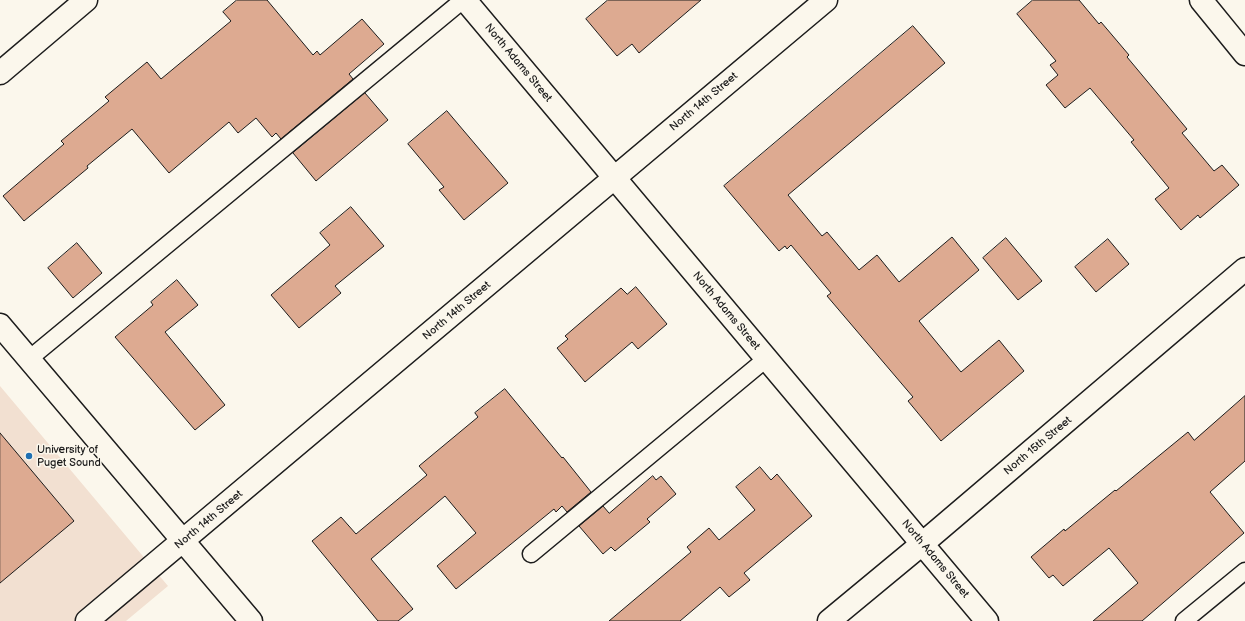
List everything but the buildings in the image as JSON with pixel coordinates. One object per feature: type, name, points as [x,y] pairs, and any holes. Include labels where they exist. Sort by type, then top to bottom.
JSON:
[{"type":"street","points":[[0,72],[86,0]]},
{"type":"street","name":"North Adams Street","points":[[464,0],[987,621]]},
{"type":"street","name":"North 14th Street","points":[[88,621],[826,0]]},
{"type":"street","points":[[1201,0],[1245,54]]},
{"type":"street","name":"North 15th Street","points":[[829,621],[922,544],[1245,269]]},
{"type":"street","points":[[0,325],[251,621]]},
{"type":"lane","points":[[29,359],[464,0]]},
{"type":"lane","points":[[531,554],[766,359]]},
{"type":"lane","points":[[1184,621],[1245,571]]},
{"type":"shaded area","name":"University of Puget Sound","points":[[0,386],[168,586],[126,621],[0,621]]},
{"type":"place","name":"University of Puget Sound","points":[[29,456]]}]
